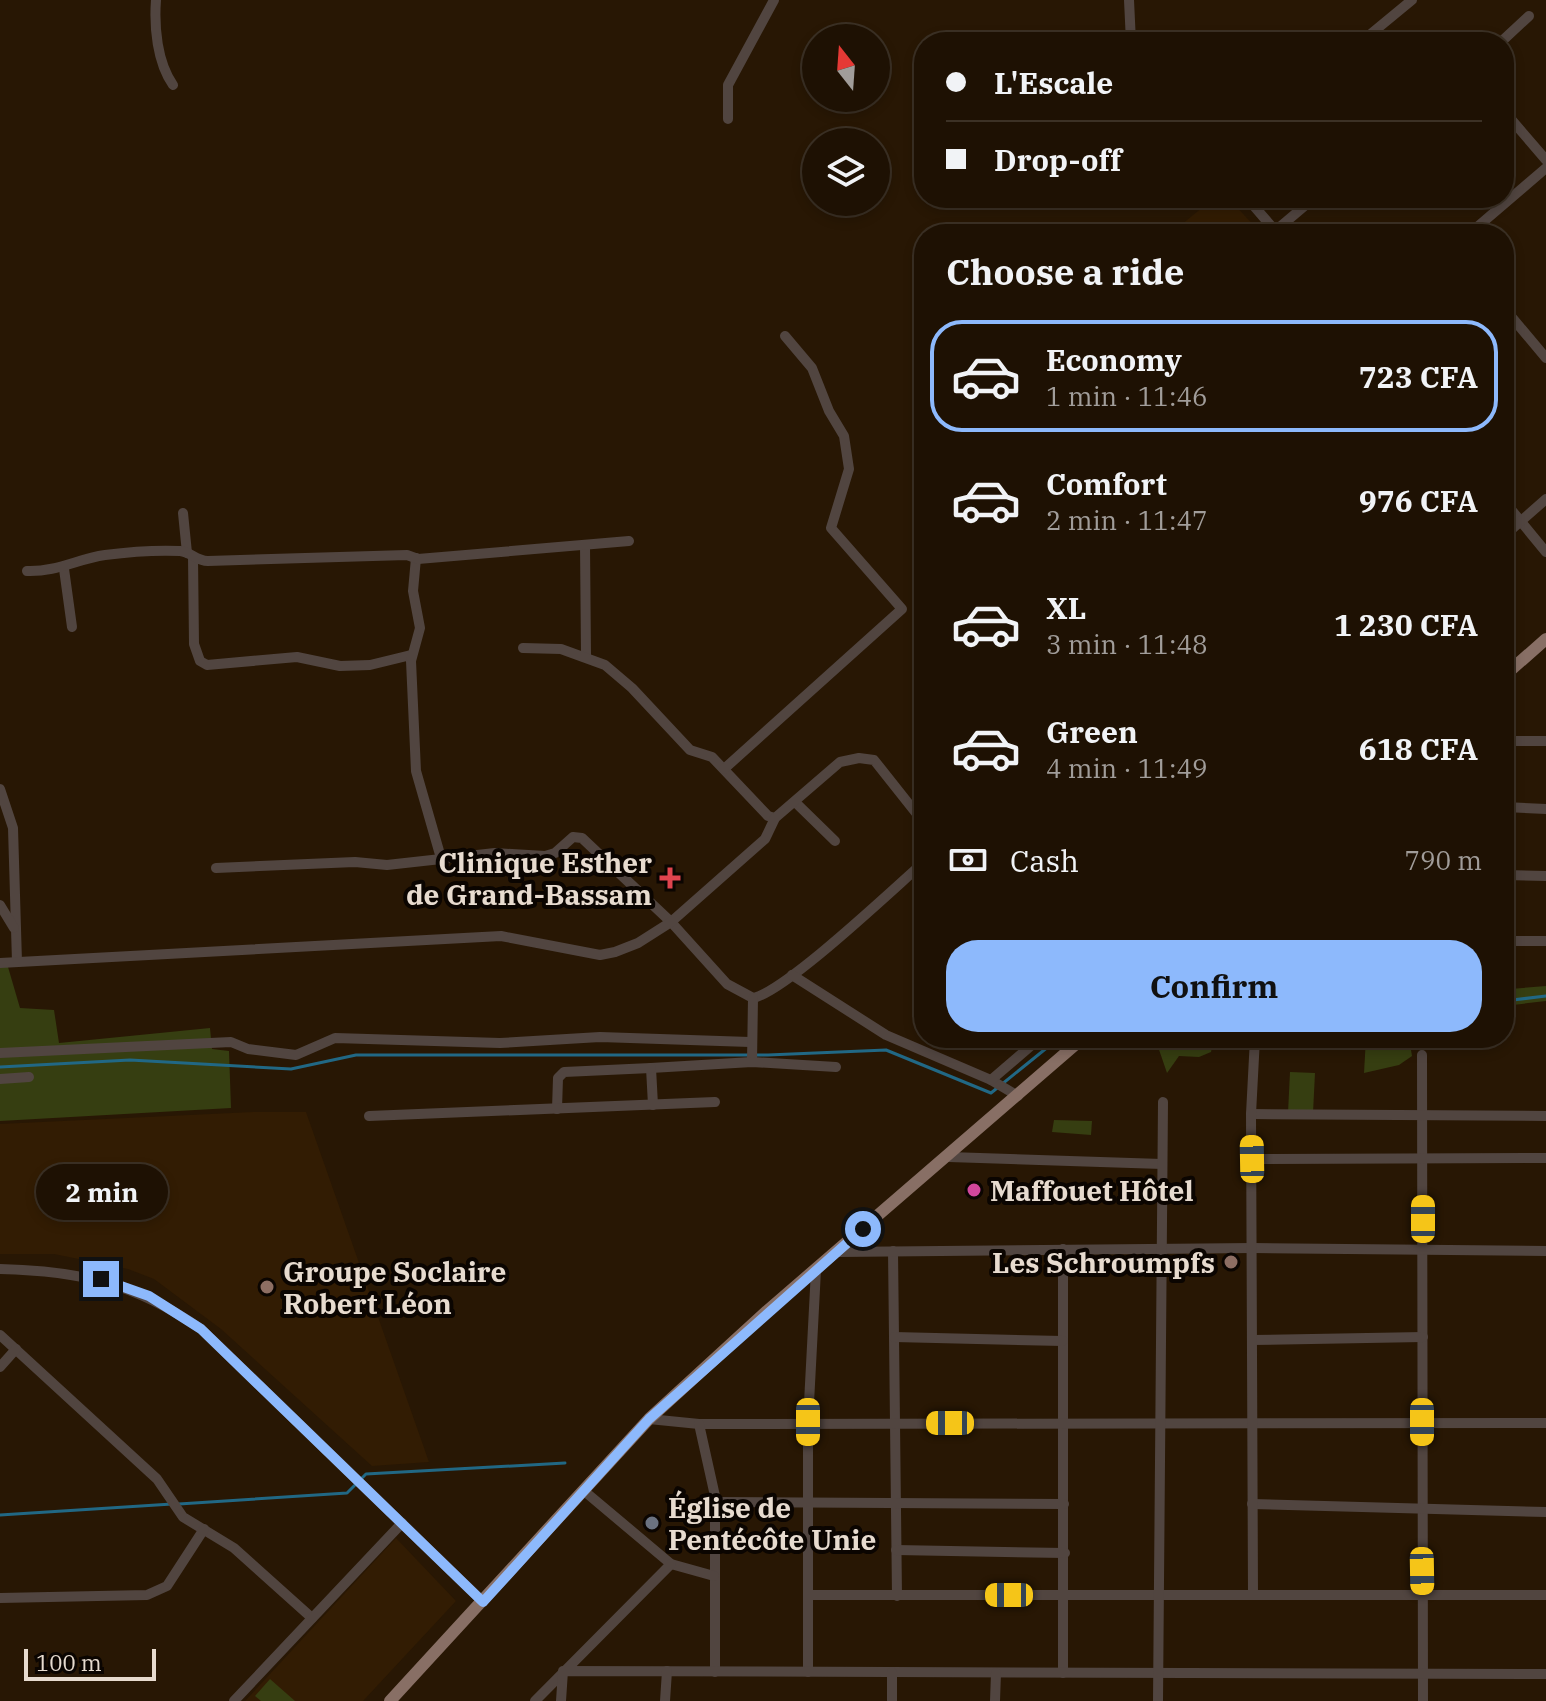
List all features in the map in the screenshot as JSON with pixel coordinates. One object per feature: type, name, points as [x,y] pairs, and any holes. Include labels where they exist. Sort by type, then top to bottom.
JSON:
[{"type":"main road","points":[[1514,667],[1546,639]]},
{"type":"main road","points":[[390,1701],[649,1419],[1072,1048]]},
{"type":"street","points":[[156,0],[156,28],[163,68],[173,85]]},
{"type":"street","points":[[728,119],[728,85],[774,0]]},
{"type":"street","points":[[1129,0],[1131,32]]},
{"type":"street","points":[[1373,32],[1412,0]]},
{"type":"street","points":[[1512,32],[1529,16]]},
{"type":"street","points":[[1514,123],[1546,160]]},
{"type":"street","points":[[1514,195],[1546,168]]},
{"type":"street","points":[[1256,208],[1270,224]]},
{"type":"street","points":[[1286,224],[1303,208]]},
{"type":"street","points":[[1481,224],[1499,208]]},
{"type":"street","points":[[1514,320],[1546,358]]},
{"type":"street","points":[[724,769],[902,609],[831,528],[849,469],[844,436],[829,411],[812,368],[785,336]]},
{"type":"street","points":[[1514,527],[1546,499]]},
{"type":"street","points":[[183,513],[190,555],[194,644],[200,661],[207,665],[297,657],[340,666],[370,665],[411,655]]},
{"type":"street","points":[[1514,513],[1546,552]]},
{"type":"street","points":[[27,571],[64,569],[81,559],[109,554],[190,555],[208,561],[407,555],[416,558],[629,541]]},
{"type":"street","points":[[585,545],[586,655]]},
{"type":"street","points":[[416,558],[413,591],[420,628],[411,655],[416,771],[441,858]]},
{"type":"street","points":[[64,569],[72,627]]},
{"type":"street","points":[[523,648],[561,649],[586,655],[605,665],[632,688],[690,750],[712,757],[768,816],[775,818]]},
{"type":"street","points":[[1514,741],[1546,741]]},
{"type":"street","points":[[0,963],[501,936],[600,955],[638,943],[671,922],[765,839],[775,818],[840,762],[870,758],[914,811]]},
{"type":"street","points":[[0,789],[13,828],[18,913],[14,928],[17,962]]},
{"type":"street","points":[[795,802],[835,841]]},
{"type":"street","points":[[1514,807],[1546,809]]},
{"type":"street","points":[[216,868],[355,862],[387,865],[495,853],[545,856],[555,853],[573,837],[582,838],[671,922],[727,984],[753,998],[762,996],[792,975],[914,871]]},
{"type":"street","points":[[1514,875],[1546,876]]},
{"type":"street","points":[[0,905],[14,928]]},
{"type":"street","points":[[1514,941],[1546,941]]},
{"type":"street","points":[[792,975],[886,1035],[914,1047]]},
{"type":"street","points":[[752,1062],[753,998]]},
{"type":"street","points":[[0,1053],[231,1042],[248,1049],[296,1055],[335,1038],[500,1043],[600,1037],[750,1042]]},
{"type":"street","points":[[916,1048],[991,1080],[1018,1096]]},
{"type":"street","points":[[991,1080],[1028,1048]]},
{"type":"street","points":[[1253,1594],[1251,1114],[1254,1048]]},
{"type":"street","points":[[1422,1055],[1423,1701]]},
{"type":"street","points":[[557,1109],[558,1078],[564,1072],[752,1062],[836,1067]]},
{"type":"street","points":[[651,1068],[653,1105]]},
{"type":"street","points":[[0,1079],[29,1077]]},
{"type":"street","points":[[369,1116],[715,1102]]},
{"type":"street","points":[[1158,1701],[1163,1102]]},
{"type":"street","points":[[1251,1114],[1546,1116]]},
{"type":"street","points":[[949,1157],[1162,1164]]},
{"type":"street","points":[[1252,1159],[1546,1158]]},
{"type":"street","points":[[838,1252],[1253,1248],[1546,1251]]},
{"type":"street","points":[[1063,1249],[1063,1673]]},
{"type":"street","points":[[893,1251],[897,1596]]},
{"type":"street","points":[[0,1269],[48,1270],[101,1279],[149,1296],[175,1311],[201,1329],[483,1602]]},
{"type":"street","points":[[808,1672],[808,1422],[816,1270]]},
{"type":"street","points":[[0,1335],[157,1479],[175,1509],[234,1548],[312,1618]]},
{"type":"street","points":[[894,1337],[1063,1341]]},
{"type":"street","points":[[1252,1340],[1423,1337]]},
{"type":"street","points":[[0,1367],[16,1349]]},
{"type":"street","points":[[649,1419],[699,1424],[1546,1423]]},
{"type":"street","points":[[699,1424],[710,1460],[715,1502],[715,1672]]},
{"type":"street","points":[[583,1490],[671,1564],[714,1576]]},
{"type":"street","points":[[715,1502],[808,1500],[1064,1504]]},
{"type":"street","points":[[1252,1504],[1546,1512]]},
{"type":"street","points":[[234,1701],[402,1523]]},
{"type":"street","points":[[0,1598],[147,1595],[167,1586],[204,1529]]},
{"type":"street","points":[[896,1550],[1065,1553]]},
{"type":"street","points":[[535,1701],[671,1564]]},
{"type":"street","points":[[808,1595],[1546,1595]]},
{"type":"street","points":[[563,1671],[1546,1674]]},
{"type":"street","points":[[561,1701],[563,1671]]},
{"type":"street","points":[[665,1701],[667,1671]]},
{"type":"street","points":[[892,1672],[892,1701]]},
{"type":"street","points":[[995,1701],[996,1673]]},
{"type":"shaded area","points":[[1202,208],[1237,208],[1253,224],[1182,224]]},
{"type":"shaded area","name":"Groupe Soclaire Robert Léon","points":[[306,1112],[429,1462],[372,1466],[221,1329],[154,1279],[128,1269],[54,1254],[0,1254],[0,1124]]},
{"type":"shaded area","points":[[396,1538],[456,1601],[363,1701],[245,1701]]},
{"type":"green space","points":[[0,967],[8,967],[20,1008],[54,1010],[59,1043],[210,1028],[212,1049],[229,1051],[231,1108],[0,1121]]},
{"type":"green space","points":[[1546,986],[1546,1001],[1514,1005],[1514,989]]},
{"type":"green space","points":[[1158,1048],[1212,1048],[1211,1052],[1199,1057],[1179,1056],[1167,1073]]},
{"type":"green space","points":[[1365,1048],[1411,1048],[1412,1056],[1399,1065],[1364,1073]]},
{"type":"green space","points":[[1290,1072],[1315,1073],[1313,1113],[1288,1113]]},
{"type":"green space","points":[[1054,1120],[1092,1121],[1091,1135],[1052,1132]]},
{"type":"green space","points":[[270,1679],[295,1701],[261,1701],[255,1696]]},
{"type":"waterway","points":[[1514,1000],[1546,996]]},
{"type":"waterway","points":[[0,1067],[130,1060],[291,1069],[356,1055],[768,1055],[886,1050],[991,1093],[1047,1048]]},
{"type":"waterway","points":[[361,1479],[366,1474],[565,1463]]},
{"type":"waterway","points":[[179,1504],[347,1493],[356,1484]]},
{"type":"waterway","points":[[0,1515],[172,1504]]},
{"type":"place","name":"Clinique Esther de Grand-Bassam","points":[[670,878]]},
{"type":"place","name":"Maffouet Hôtel","points":[[974,1190]]},
{"type":"place","name":"Les Schroumpfs","points":[[1231,1262]]},
{"type":"place","name":"Groupe Soclaire Robert Léon","points":[[267,1287]]},
{"type":"place","name":"Église de Pentécôte Unie","points":[[652,1523]]},
{"type":"route","points":[[101,1279],[149,1296],[201,1329],[483,1602],[649,1419],[711,1360],[863,1229]]}]
